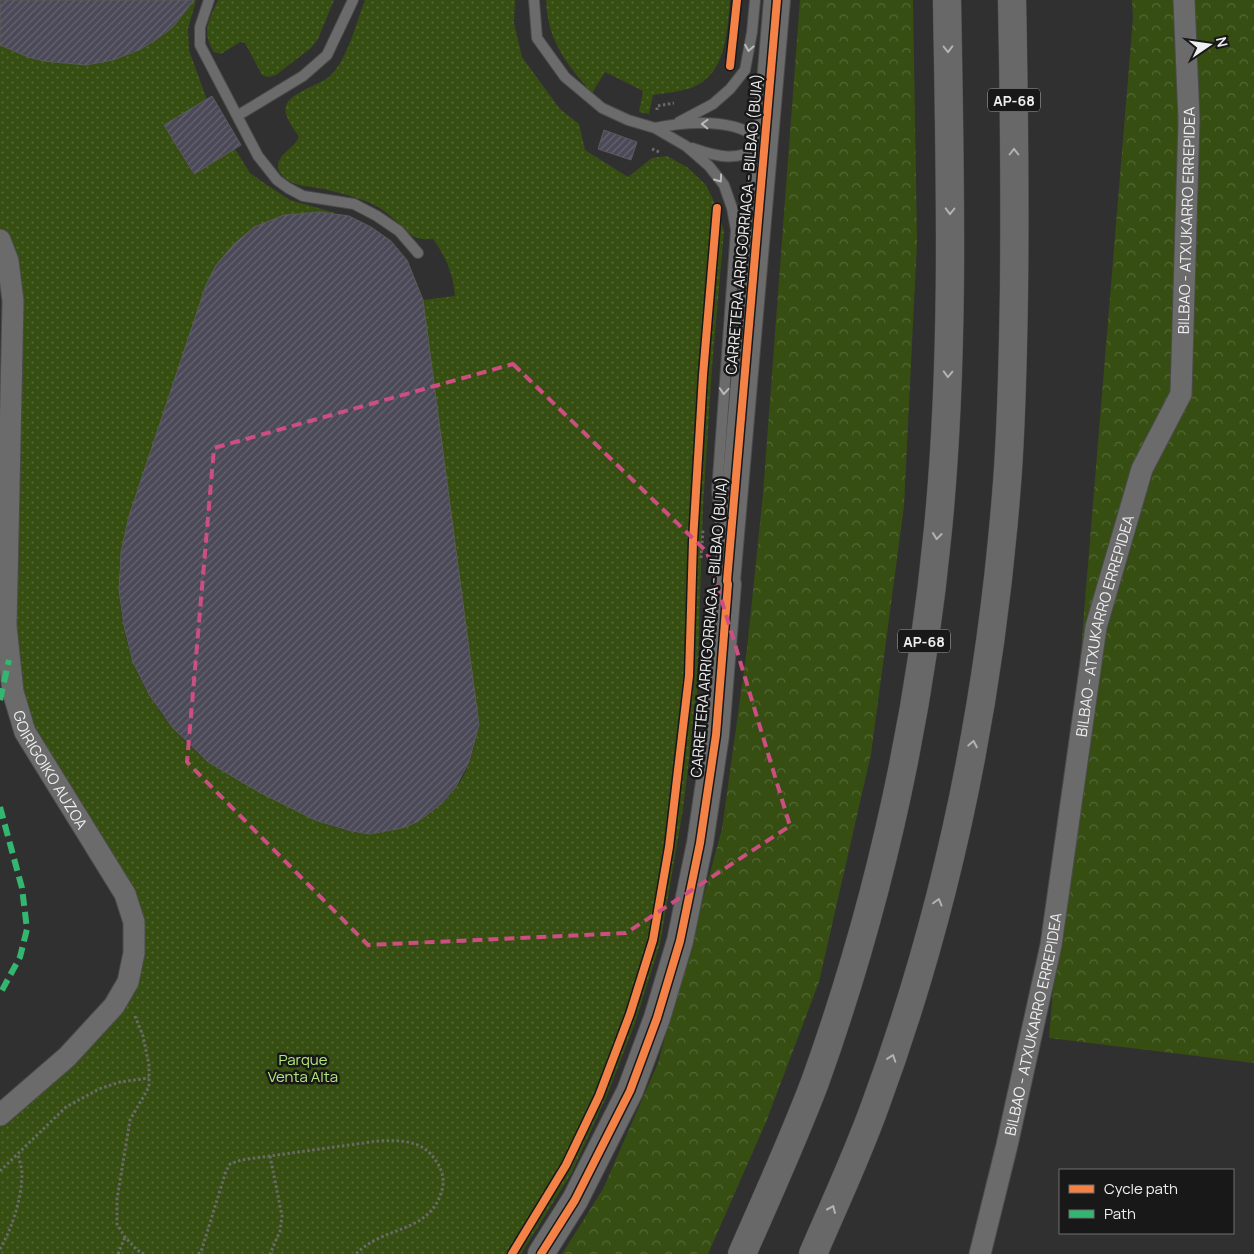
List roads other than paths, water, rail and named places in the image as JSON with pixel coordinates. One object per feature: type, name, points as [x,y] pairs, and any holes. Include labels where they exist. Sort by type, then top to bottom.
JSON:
[{"type":"highway","name":"AP-68","points":[[742,1254],[791,1142],[814,1083],[842,999],[878,874],[913,714],[938,529],[946,405],[950,210],[947,0]]},
{"type":"highway","name":"AP-68","points":[[813,1254],[875,1106],[913,990],[943,881],[963,796],[980,706],[1003,535],[1012,409],[1015,201],[1012,0]]},
{"type":"street","name":"CARRETERA ARRIGORRIAGA - BILBAO (BUIA)","points":[[541,1254],[575,1200],[630,1091],[657,1018],[680,941],[700,843],[716,735],[727,581],[777,0]]},
{"type":"street","name":"BILBAO - ATXUKARRO ERREPIDEA","points":[[980,1254],[1007,1145],[1051,945],[1096,627],[1142,469],[1181,394],[1189,120],[1184,0]]},
{"type":"street","name":"GOIRIGOIKO AUZOA","points":[[0,240],[8,260],[13,301],[6,626],[13,692],[25,732],[125,894],[134,922],[134,953],[128,982],[114,1006],[66,1057],[0,1115]]},
{"type":"lane","points":[[209,0],[200,27],[200,45],[258,156],[277,180],[303,196],[354,204],[400,231],[418,253]]},
{"type":"lane","points":[[237,116],[304,76],[327,54],[353,0]]},
{"type":"lane","points":[[534,0],[537,38],[565,76],[602,108],[655,128],[686,146],[714,156],[735,158],[751,154],[764,147],[751,134],[729,125],[675,125],[655,128]]},
{"type":"lane","points":[[675,125],[714,104],[730,89],[744,70],[752,32],[755,0]]},
{"type":"lane","points":[[686,146],[709,166],[724,184],[732,208],[736,230],[716,491],[727,581]]},
{"type":"park label","name":"Parque Venta Alta","points":[[303,1068]]}]
